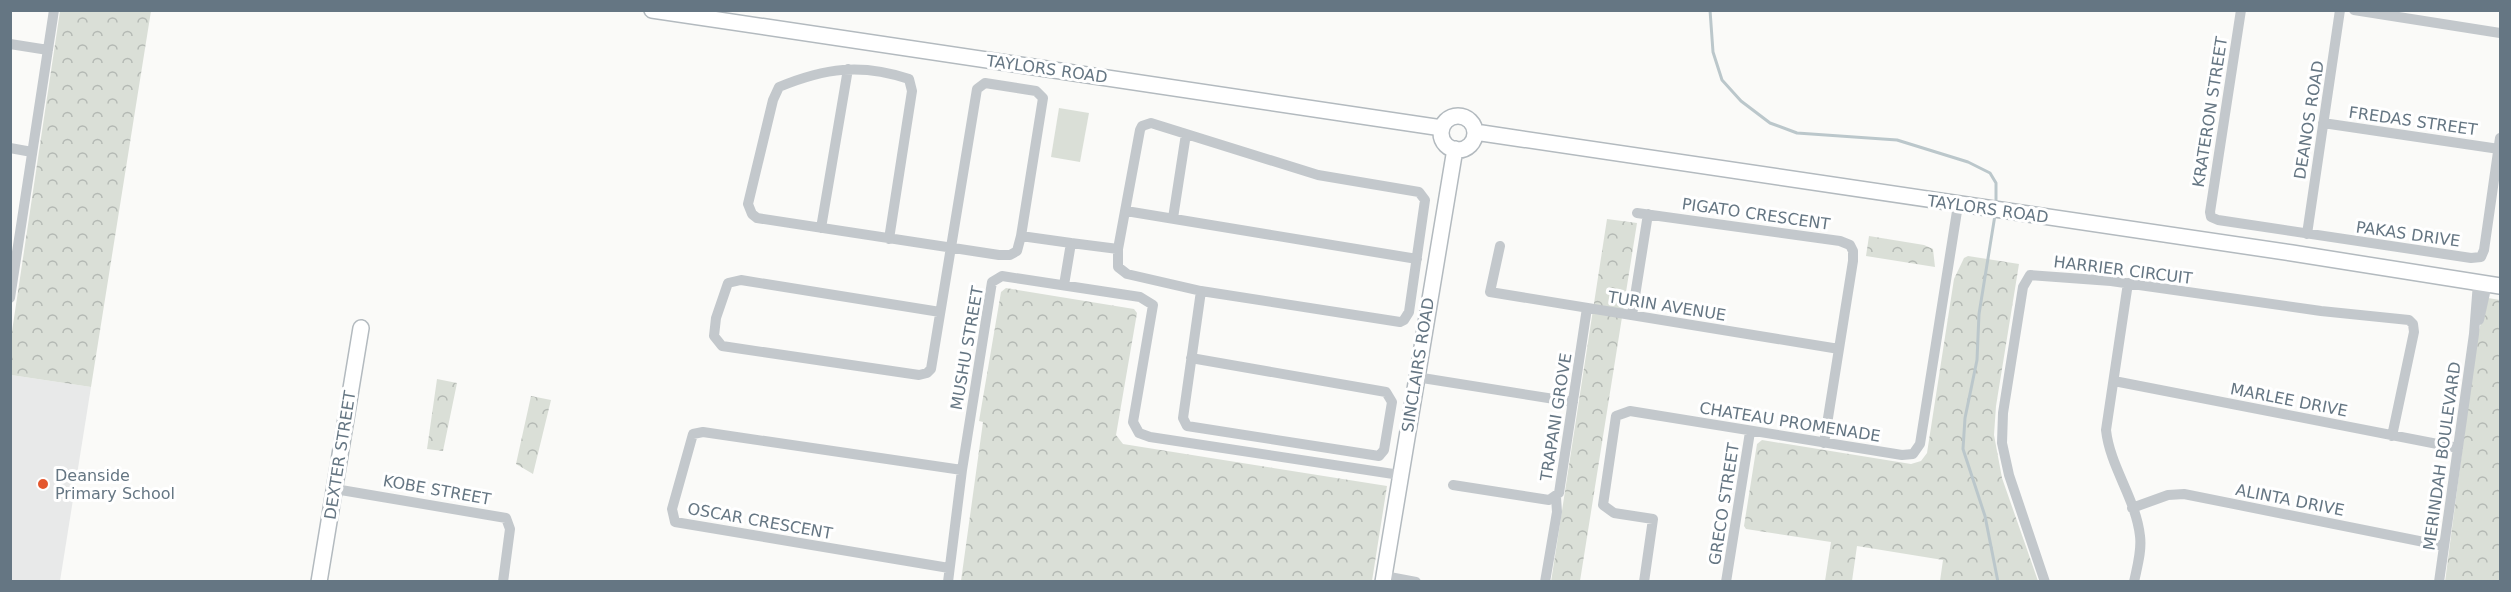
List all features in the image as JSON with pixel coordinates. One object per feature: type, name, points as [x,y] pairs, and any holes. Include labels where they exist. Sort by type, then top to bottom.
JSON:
[{"type":"street","points":[[10,298],[14,255],[54,10]]},
{"type":"street","name":"TAYLORS ROAD","points":[[651,10],[1442,128]]},
{"type":"street","name":"KRATERON STREET","points":[[2211,217],[2241,10]]},
{"type":"street","name":"DEANOS ROAD","points":[[2307,234],[2340,10]]},
{"type":"street","points":[[2354,10],[2500,33]]},
{"type":"street","points":[[10,44],[48,50]]},
{"type":"street","points":[[821,228],[848,69]]},
{"type":"street","points":[[888,239],[912,91],[909,79],[892,74],[848,69],[827,72],[779,87],[773,100],[748,204],[752,214],[757,218],[888,239],[951,247],[1010,255],[1017,251],[1021,236],[1043,98],[1036,91],[985,83],[977,89],[951,247],[940,312],[931,369],[927,373],[919,375],[722,346],[714,336],[716,318],[728,283],[741,280],[940,312]]},
{"type":"street","points":[[1462,116],[1471,122],[1475,132],[1471,144],[1455,149],[1446,144],[1442,128],[1448,120],[1462,116]]},
{"type":"street","points":[[1156,123],[1332,178],[1419,192],[1424,195],[1425,204],[1408,312],[1404,320],[1400,322],[1201,291],[1122,272],[1117,262],[1126,211],[1142,126],[1156,123]]},
{"type":"street","name":"FREDAS STREET","points":[[2323,123],[2500,144]]},
{"type":"street","name":"TAYLORS ROAD","points":[[1475,132],[2281,251],[2488,284]]},
{"type":"street","points":[[1173,218],[1186,134]]},
{"type":"street","name":"PAKAS DRIVE","points":[[2211,217],[2307,234],[2471,258],[2481,257],[2500,144]]},
{"type":"street","points":[[10,148],[32,152]]},
{"type":"street","name":"SINCLAIRS ROAD","points":[[1383,579],[1455,149]]},
{"type":"street","name":"CHATEAU PROMENADE","points":[[1644,582],[1653,519],[1614,513],[1603,505],[1616,416],[1630,411],[1750,432],[1902,455],[1913,454],[1917,450],[1958,205]]},
{"type":"street","points":[[1126,211],[1417,259]]},
{"type":"street","name":"PIGATO CRESCENT","points":[[1632,315],[1642,214],[1828,239],[1850,245],[1854,251],[1853,261],[1824,443]]},
{"type":"street","points":[[1021,236],[1118,249]]},
{"type":"street","points":[[1064,285],[1071,243]]},
{"type":"street","name":"TURIN AVENUE","points":[[1500,246],[1490,292],[1839,349]]},
{"type":"street","name":"HARRIER CIRCUIT","points":[[2045,582],[2009,476],[2002,443],[2003,413],[2024,283],[2027,277],[2033,275],[2128,283],[2321,311],[2409,320],[2413,324],[2414,332],[2392,436]]},
{"type":"street","name":"MUSHU STREET","points":[[948,582],[962,470],[992,282],[1002,276],[1140,297],[1153,305],[1133,422],[1139,433],[1150,437],[1400,475]]},
{"type":"street","points":[[2128,283],[2107,421],[2107,438],[2132,508],[2140,538],[2134,582]]},
{"type":"street","name":"MERINDAH BOULEVARD","points":[[2439,582],[2474,334],[2488,284]]},
{"type":"street","points":[[1191,358],[1386,392],[1392,402],[1384,450],[1379,456],[1187,426],[1183,418],[1191,358],[1201,291]]},
{"type":"street","name":"TRAPANI GROVE","points":[[1453,485],[1549,500],[1556,497],[1559,493],[1587,308]]},
{"type":"street","name":"DEXTER STREET","points":[[322,577],[361,328]]},
{"type":"street","points":[[1416,377],[1573,402]]},
{"type":"street","name":"MARLEE DRIVE","points":[[2114,381],[2458,448]]},
{"type":"street","name":"OSCAR CRESCENT","points":[[949,568],[675,522],[672,509],[693,434],[703,432],[962,470]]},
{"type":"street","name":"GRECO STREET","points":[[1726,582],[1750,432]]},
{"type":"street","name":"KOBE STREET","points":[[334,489],[506,518],[510,529],[503,582]]},
{"type":"street","name":"ALINTA DRIVE","points":[[2132,508],[2168,495],[2184,494],[2444,546]]},
{"type":"street","points":[[1545,582],[1557,512],[1556,497]]},
{"type":"street","points":[[1383,579],[1416,582]]},
{"type":"shaded area","name":"Deanside Primary School","points":[[11,375],[91,387],[60,581],[11,582]]},
{"type":"green space","points":[[60,11],[151,11],[91,387],[11,375],[11,338]]},
{"type":"green space","points":[[1059,108],[1089,113],[1080,162],[1051,157]]},
{"type":"green space","points":[[1607,219],[1637,223],[1580,581],[1551,582]]},
{"type":"green space","points":[[1869,236],[1924,245],[1933,249],[1935,267],[1866,256]]},
{"type":"green space","points":[[1968,256],[2019,264],[1996,406],[1994,435],[2002,478],[2038,581],[1940,581],[1943,560],[1857,546],[1852,581],[1825,581],[1831,542],[1746,529],[1744,526],[1757,444],[1762,440],[1911,464],[1921,461],[1927,453],[1954,279],[1964,258]]},
{"type":"green space","points":[[1006,288],[1134,309],[1137,313],[1116,435],[1123,444],[1387,486],[1372,581],[961,581],[983,422],[979,421],[1001,292]]},
{"type":"green space","points":[[2488,298],[2500,300],[2500,581],[2445,582],[2477,337]]},
{"type":"green space","points":[[437,379],[457,383],[443,451],[427,449]]},
{"type":"green space","points":[[531,396],[551,400],[533,474],[516,464]]},
{"type":"waterway","points":[[1710,10],[1713,52],[1722,80],[1741,101],[1770,123],[1797,133],[1897,140],[1968,162],[1990,173],[1996,183],[1996,205]]},
{"type":"waterway","points":[[1995,215],[1979,314],[1977,360],[1965,418],[1963,449],[1985,516],[1998,582]]},
{"type":"place","name":"Deanside Primary School","points":[[43,484]]}]
